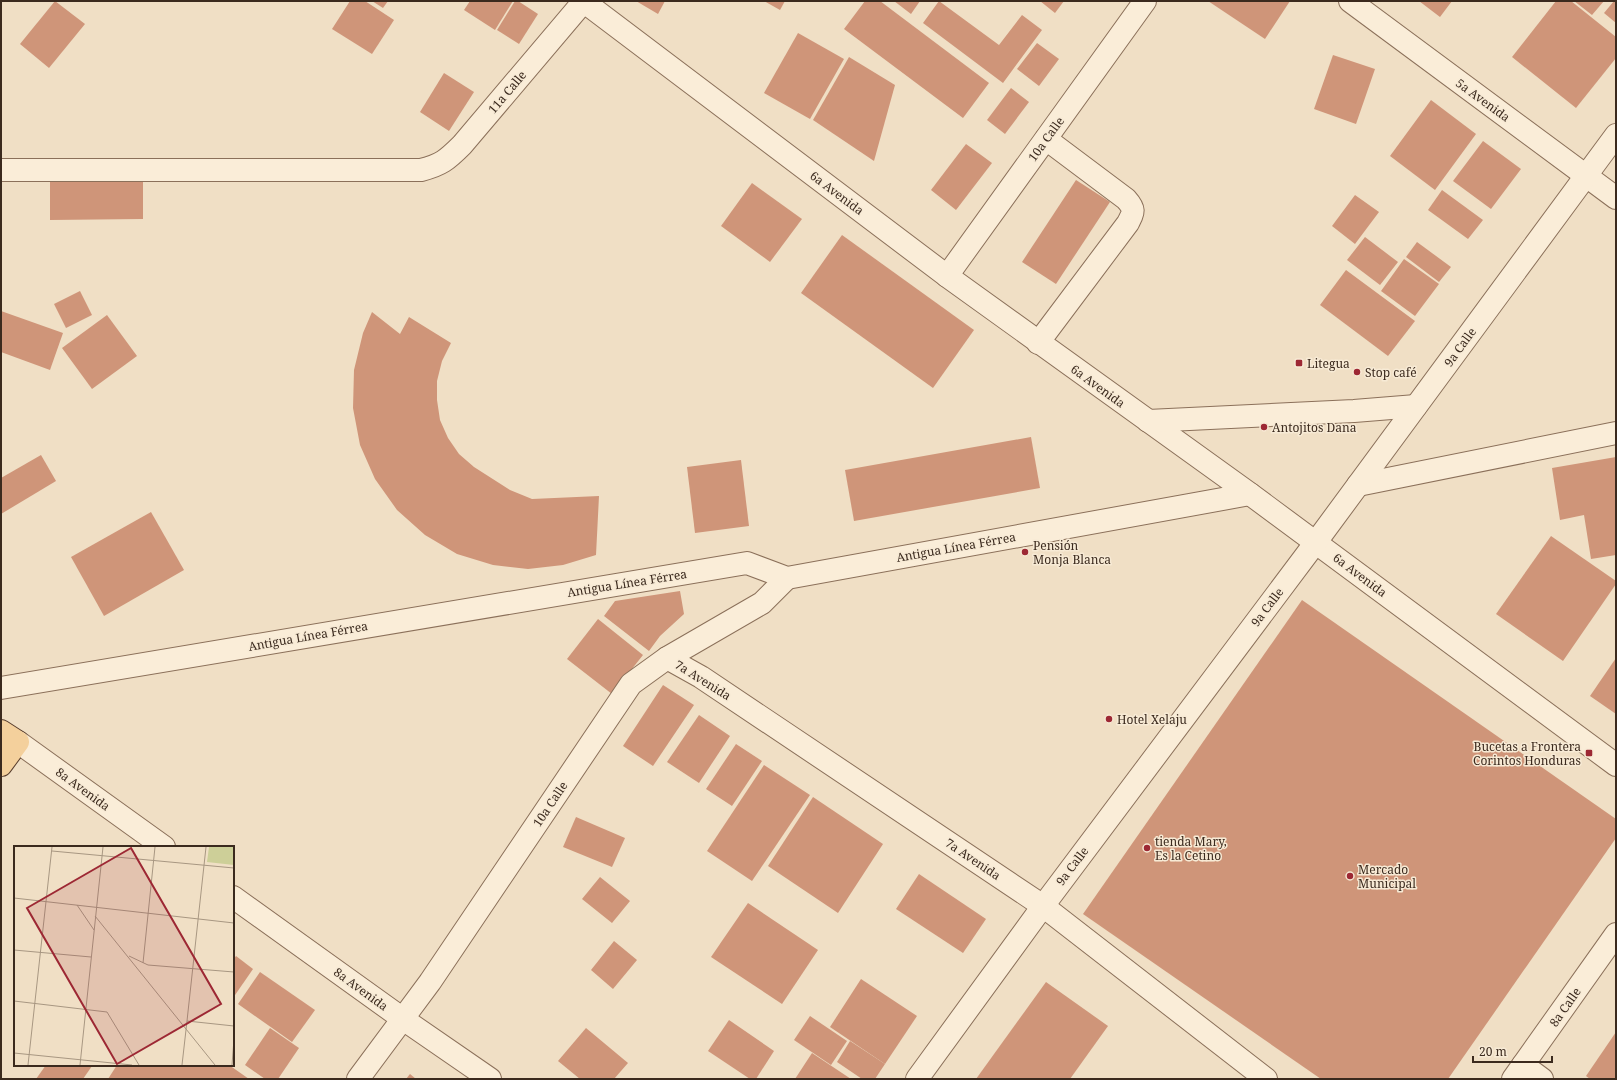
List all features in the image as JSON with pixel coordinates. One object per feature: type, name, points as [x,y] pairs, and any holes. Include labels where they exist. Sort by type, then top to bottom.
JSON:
[{"type":"main road","points":[[1,764],[9,736]]},
{"type":"street","name":"11a Calle","points":[[1,170],[421,170],[437,166],[449,158],[462,145],[583,1]]},
{"type":"street","name":"6a Avenida","points":[[583,1],[947,276],[1316,542],[1616,766]]},
{"type":"street","name":"10a Calle","points":[[947,276],[1145,1]]},
{"type":"street","name":"5a Avenida","points":[[1350,1],[1616,198]]},
{"type":"street","name":"9a Calle","points":[[917,1079],[1043,906],[1316,542],[1616,135]]},
{"type":"street","points":[[1038,343],[1128,223],[1133,214],[1132,207],[1126,198],[1046,139]]},
{"type":"street","points":[[1148,421],[1354,411],[1416,406]]},
{"type":"street","points":[[1358,485],[1616,433]]},
{"type":"street","name":"Antigua Línea Férrea","points":[[1,688],[747,563],[787,578],[1250,494]]},
{"type":"street","name":"10a Calle","points":[[358,1079],[435,975],[631,684],[667,658],[762,603],[787,578]]},
{"type":"street","name":"7a Avenida","points":[[667,658],[701,677],[1043,906],[1266,1079]]},
{"type":"street","name":"8a Avenida","points":[[9,736],[163,846]]},
{"type":"street","name":"8a Avenida","points":[[234,898],[403,1019],[490,1079]]},
{"type":"street","name":"8a Calle","points":[[1518,1072],[1616,934]]},
{"type":"street","points":[[1518,1072],[1542,1079]]},
{"type":"building","points":[[55,1],[85,24],[49,68],[20,44]]},
{"type":"building","points":[[350,1],[365,1],[394,20],[372,54],[332,29]]},
{"type":"building","points":[[372,1],[388,1],[383,8]]},
{"type":"building","points":[[470,1],[513,1],[495,30],[464,10]]},
{"type":"building","points":[[515,1],[518,1],[538,14],[519,44],[497,30]]},
{"type":"building","points":[[636,1],[665,1],[658,14]]},
{"type":"building","points":[[764,1],[785,1],[780,10]]},
{"type":"building","points":[[865,1],[880,1],[989,83],[963,118],[844,29]]},
{"type":"building","points":[[894,1],[920,1],[911,14]]},
{"type":"building","points":[[939,1],[999,45],[1022,15],[1042,30],[1003,83],[923,23]]},
{"type":"building","points":[[1040,1],[1064,1],[1055,13]]},
{"type":"building","points":[[1208,1],[1290,1],[1265,39]]},
{"type":"building","points":[[1419,1],[1452,1],[1440,17]]},
{"type":"building","points":[[1556,1],[1571,1],[1616,37],[1616,58],[1576,108],[1512,57]]},
{"type":"building","points":[[1574,1],[1604,1],[1592,15]]},
{"type":"building","points":[[1614,1],[1616,1],[1616,23],[1604,13]]},
{"type":"building","points":[[798,33],[844,59],[810,119],[764,93]]},
{"type":"building","points":[[1037,43],[1059,59],[1039,86],[1017,69]]},
{"type":"building","points":[[1333,55],[1375,69],[1356,124],[1314,109]]},
{"type":"building","points":[[849,57],[895,85],[874,161],[813,120]]},
{"type":"building","points":[[444,73],[474,92],[449,131],[420,112]]},
{"type":"building","points":[[1011,88],[1029,102],[1005,134],[987,120]]},
{"type":"building","points":[[1431,100],[1476,134],[1435,190],[1390,156]]},
{"type":"building","points":[[1483,141],[1521,169],[1491,209],[1453,181]]},
{"type":"building","points":[[966,144],[992,163],[956,210],[931,190]]},
{"type":"building","points":[[143,178],[143,219],[50,220],[50,179]]},
{"type":"building","points":[[1076,180],[1110,202],[1056,284],[1022,262]]},
{"type":"building","points":[[752,183],[802,219],[770,262],[721,226]]},
{"type":"building","points":[[1442,190],[1483,220],[1468,239],[1428,210]]},
{"type":"building","points":[[1355,195],[1379,212],[1355,244],[1332,226]]},
{"type":"building","points":[[842,235],[974,330],[933,388],[801,293]]},
{"type":"building","points":[[1365,237],[1398,262],[1380,285],[1347,260]]},
{"type":"building","points":[[1417,242],[1451,267],[1439,282],[1406,257]]},
{"type":"building","points":[[1404,259],[1439,284],[1415,316],[1381,291]]},
{"type":"building","points":[[1346,270],[1415,321],[1388,356],[1320,305]]},
{"type":"building","points":[[80,291],[92,315],[66,328],[54,304]]},
{"type":"building","points":[[1,311],[63,333],[50,370],[1,352]]},
{"type":"building","points":[[372,312],[400,334],[409,317],[451,343],[442,361],[437,381],[437,400],[440,420],[448,438],[459,454],[474,467],[510,490],[532,499],[599,496],[596,555],[563,565],[528,569],[493,565],[457,554],[425,535],[397,510],[375,479],[360,445],[353,408],[354,370],[363,333]]},
{"type":"building","points":[[107,315],[137,356],[92,389],[62,348]]},
{"type":"building","points":[[1031,437],[1040,488],[854,521],[845,470]]},
{"type":"building","points":[[41,455],[56,481],[1,514],[1,478]]},
{"type":"building","points":[[1616,457],[1616,555],[1591,559],[1584,515],[1560,520],[1552,468]]},
{"type":"building","points":[[741,460],[749,526],[695,533],[687,467]]},
{"type":"building","points":[[151,512],[184,570],[104,616],[71,557]]},
{"type":"building","points":[[1551,536],[1616,581],[1616,584],[1563,661],[1496,614]]},
{"type":"building","points":[[680,591],[684,614],[660,636],[649,651],[604,616],[615,601]]},
{"type":"building","name":"Mercado Municipal","points":[[1302,600],[1616,819],[1616,838],[1448,1079],[1321,1079],[1083,914]]},
{"type":"building","points":[[598,619],[643,655],[612,694],[567,659]]},
{"type":"building","points":[[1616,658],[1616,714],[1590,696]]},
{"type":"building","points":[[663,685],[694,705],[653,766],[623,746]]},
{"type":"building","points":[[699,715],[730,736],[699,783],[667,762]]},
{"type":"building","points":[[736,744],[762,761],[732,806],[706,789]]},
{"type":"building","points":[[764,765],[810,795],[752,881],[707,851]]},
{"type":"building","points":[[813,797],[883,844],[838,913],[768,866]]},
{"type":"building","points":[[576,817],[625,838],[612,867],[563,847]]},
{"type":"building","points":[[919,874],[986,919],[963,953],[896,909]]},
{"type":"building","points":[[600,877],[630,901],[612,923],[582,899]]},
{"type":"building","points":[[748,903],[818,950],[782,1004],[711,957]]},
{"type":"building","points":[[614,941],[637,960],[613,989],[591,970]]},
{"type":"building","points":[[236,956],[253,969],[234,997],[234,959]]},
{"type":"building","points":[[260,972],[315,1010],[292,1042],[238,1004]]},
{"type":"building","points":[[861,979],[917,1016],[885,1064],[830,1027]]},
{"type":"building","points":[[1046,982],[1108,1026],[1070,1079],[976,1079]]},
{"type":"building","points":[[810,1016],[847,1041],[831,1065],[794,1040]]},
{"type":"building","points":[[729,1020],[774,1051],[756,1079],[750,1079],[708,1051]]},
{"type":"building","points":[[270,1028],[299,1048],[278,1079],[265,1079],[245,1065]]},
{"type":"building","points":[[586,1028],[628,1063],[614,1079],[580,1079],[558,1061]]},
{"type":"building","points":[[1616,1032],[1616,1079],[1590,1079],[1586,1076]]},
{"type":"building","points":[[850,1041],[885,1064],[875,1079],[862,1079],[837,1062]]},
{"type":"building","points":[[812,1053],[851,1079],[795,1079]]},
{"type":"building","points":[[45,1066],[92,1066],[83,1079],[36,1079]]},
{"type":"building","points":[[116,1066],[230,1066],[249,1079],[108,1079]]},
{"type":"building","points":[[410,1074],[416,1079],[406,1079]]},
{"type":"place","name":"Litegua","points":[[1299,363]]},
{"type":"place","name":"Stop café","points":[[1357,372]]},
{"type":"place","name":"Antojitos Dana","points":[[1264,427]]},
{"type":"place","name":"Pensión Monja Blanca","points":[[1025,552]]},
{"type":"place","name":"Hotel Xelaju","points":[[1109,719]]},
{"type":"place","name":"Bucetas a Frontera Corintos Honduras","points":[[1589,753]]},
{"type":"place","name":"tienda Mary, Es la Cetino","points":[[1147,848]]},
{"type":"place","name":"Mercado Municipal","points":[[1350,876]]}]
